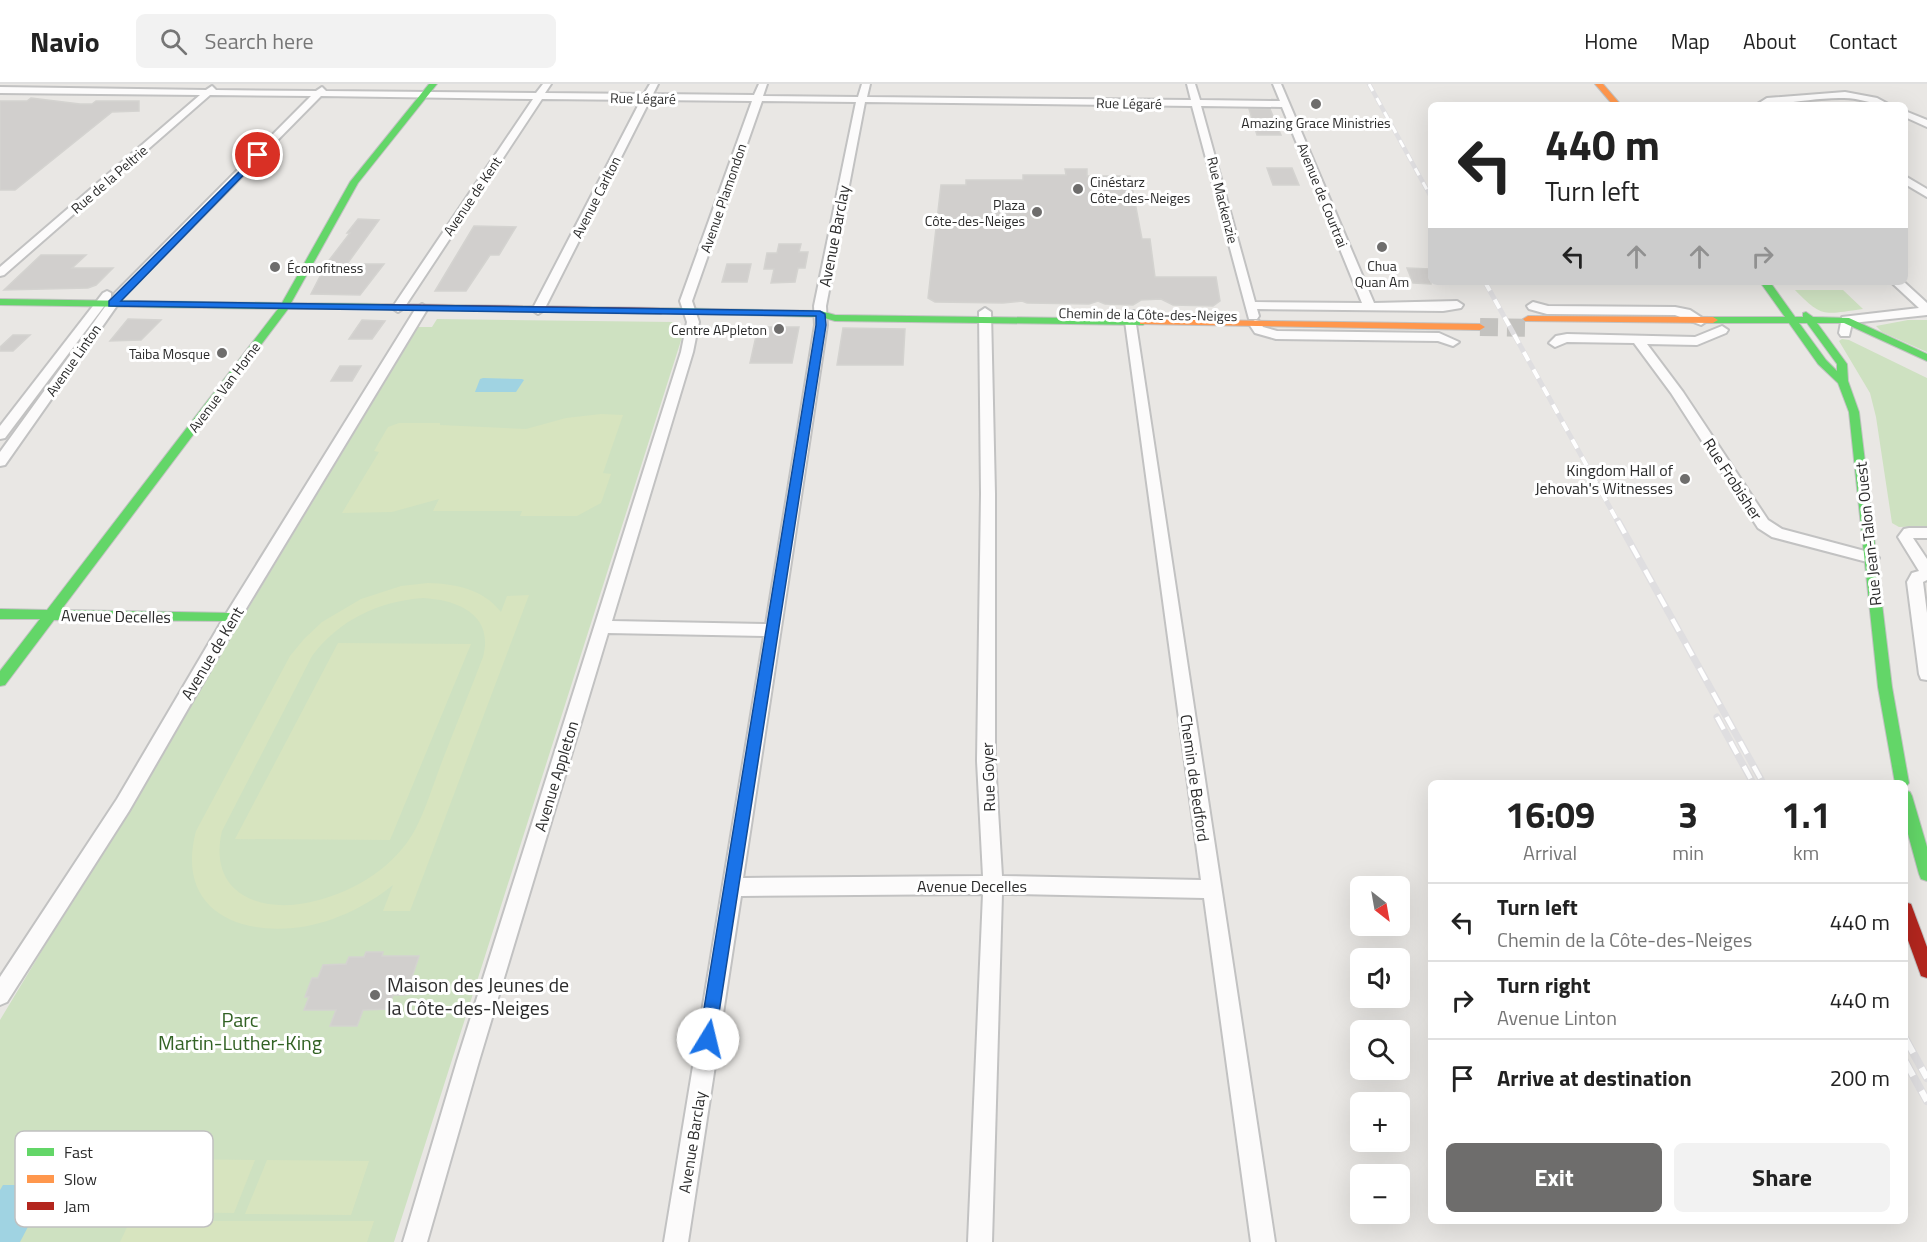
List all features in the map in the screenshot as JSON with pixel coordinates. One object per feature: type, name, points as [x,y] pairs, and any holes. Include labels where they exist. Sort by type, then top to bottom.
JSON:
[{"type":"main road","name":"Avenue Van Horne","points":[[0,681],[285,306],[354,182],[432,84]]},
{"type":"main road","points":[[1599,84],[1614,102]]},
{"type":"main road","name":"Rue Jean-Talon Ouest","points":[[1767,285],[1822,362],[1843,382]]},
{"type":"main road","name":"Rue Jean-Talon Ouest","points":[[1778,285],[1817,327],[1842,363],[1843,382],[1856,423],[1885,687],[1901,780]]},
{"type":"main road","name":"Chemin de la Côte-des-Neiges","points":[[0,302],[689,311],[820,314],[835,318],[986,316],[1130,319],[1252,315],[1478,323]]},
{"type":"main road","points":[[1796,327],[1701,321],[1530,323],[1722,330],[1853,325],[1927,358]]},
{"type":"main road","points":[[1853,325],[1927,372]]},
{"type":"main road","name":"Avenue Decelles","points":[[0,614],[232,618]]},
{"type":"main road","name":"Rue Jean-Talon Ouest","points":[[1885,687],[1886,773]]},
{"type":"main road","points":[[1908,807],[1927,874]]},
{"type":"main road","points":[[1908,917],[1927,970]]},
{"type":"street","points":[[101,91],[111,84]]},
{"type":"street","name":"Rue de la Peltrie","points":[[0,273],[217,84]]},
{"type":"street","name":"Avenue Linton","points":[[0,435],[106,303],[314,91],[328,84]]},
{"type":"street","name":"Avenue de Kent","points":[[398,308],[547,84]]},
{"type":"street","name":"Avenue Carlton","points":[[538,310],[654,84]]},
{"type":"street","name":"Avenue Plamondon","points":[[689,311],[686,301],[763,84]]},
{"type":"street","name":"Avenue Barclay","points":[[676,1242],[821,325],[820,306],[866,84]]},
{"type":"street","name":"Rue Mackenzie","points":[[1191,84],[1252,315]]},
{"type":"street","name":"Avenue de Courtrai","points":[[1278,84],[1369,306]]},
{"type":"street","name":"Rue Légaré","points":[[0,90],[314,91],[423,96],[972,99],[1285,104]]},
{"type":"street","points":[[1764,102],[1854,94],[1870,97],[1879,102]]},
{"type":"street","points":[[1908,115],[1927,124]]},
{"type":"street","points":[[1908,180],[1927,195]]},
{"type":"street","points":[[1900,285],[1927,310]]},
{"type":"street","name":"Avenue Linton","points":[[0,462],[106,303]]},
{"type":"street","name":"Chemin de la Côte-des-Neiges","points":[[1454,342],[1439,337],[1276,335],[1258,330],[1252,315],[1369,306],[1443,307],[1457,305]]},
{"type":"street","points":[[1533,306],[1547,309],[1675,311],[1686,313],[1701,321]]},
{"type":"street","name":"Avenue de Kent","points":[[0,995],[123,805],[232,618],[422,308]]},
{"type":"street","points":[[1853,325],[1927,310]]},
{"type":"street","name":"Avenue Appleton","points":[[415,1242],[601,627],[687,352],[693,322],[689,311]]},
{"type":"street","name":"Rue Goyer","points":[[980,1242],[993,885],[986,760],[988,494],[986,316]]},
{"type":"street","name":"Chemin de Bedford","points":[[1130,319],[1263,1242]]},
{"type":"street","points":[[1555,344],[1564,338],[1697,341],[1722,330]]},
{"type":"street","name":"Rue Frobisher","points":[[1638,340],[1673,385],[1763,524],[1777,533],[1871,558]]},
{"type":"street","points":[[1927,532],[1906,534],[1907,543],[1927,573],[1915,579],[1925,642],[1927,674]]},
{"type":"street","points":[[601,627],[774,630]]},
{"type":"street","name":"Avenue Decelles","points":[[733,887],[993,885],[1211,889]]},
{"type":"green space","points":[[1795,290],[1843,290],[1863,309],[1825,312],[1812,306]]},
{"type":"green space","name":"Parc Martin-Luther-King","points":[[437,319],[674,322],[671,331],[684,331],[394,1242],[0,1242],[0,1020],[418,327],[432,327]]},
{"type":"green space","points":[[1908,320],[1927,320],[1927,352],[1882,332],[1876,326]]},
{"type":"green space","points":[[1849,340],[1927,378],[1927,526],[1899,527],[1892,523],[1876,417],[1870,393],[1839,341]]},
{"type":"green space","points":[[601,414],[623,415],[603,473],[611,474],[601,503],[577,516],[520,516],[522,511],[433,511],[439,499],[392,512],[342,513],[379,452],[374,451],[388,427],[399,423],[440,423],[440,425],[526,429],[566,418]]},
{"type":"green space","points":[[428,583],[468,589],[486,598],[501,612],[507,596],[529,595],[410,911],[383,911],[393,885],[371,901],[346,914],[306,926],[269,928],[228,919],[213,908],[201,894],[194,877],[192,856],[196,831],[290,656],[304,639],[322,622],[361,599],[401,586]],"holes":[[[436,599],[461,606],[471,612],[483,630],[485,642],[483,657],[427,803],[408,842],[398,854],[373,875],[360,884],[330,897],[306,903],[278,905],[260,902],[243,895],[229,883],[222,867],[220,859],[222,831],[312,656],[335,632],[376,608],[407,600]]]},
{"type":"green space","points":[[338,643],[471,644],[390,840],[235,839]]},
{"type":"green space","points":[[213,1160],[255,1160],[234,1213],[213,1213]]},
{"type":"green space","points":[[267,1160],[369,1161],[351,1215],[245,1214]]},
{"type":"green space","points":[[213,1221],[374,1221],[367,1242],[120,1242],[127,1227],[213,1227]]},
{"type":"water","points":[[480,379],[524,380],[516,392],[475,392]]},
{"type":"water","points":[[3,1185],[15,1185],[15,1227],[28,1227],[20,1242],[0,1242],[0,1190]]},
{"type":"building","points":[[31,98],[80,104],[92,104],[96,101],[139,101],[139,111],[112,112],[15,190],[0,190],[0,101],[27,101]]},
{"type":"building","points":[[1249,109],[1270,109],[1281,135],[1257,135]]},
{"type":"building","points":[[1267,168],[1292,168],[1299,185],[1273,185]]},
{"type":"building","name":"Plaza Côte-des-Neiges","points":[[1065,169],[1087,169],[1087,176],[1130,176],[1142,239],[1150,239],[1155,277],[1216,277],[1220,301],[1213,306],[1173,305],[1161,299],[1141,300],[1133,305],[1105,304],[1098,301],[1089,304],[1022,301],[935,302],[928,298],[941,185],[966,185],[966,180],[1023,180],[1023,175],[1066,175]]},
{"type":"building","points":[[358,219],[379,220],[347,264],[384,264],[360,295],[311,294],[327,263]]},
{"type":"building","points":[[474,226],[516,227],[499,255],[490,255],[466,291],[435,291]]},
{"type":"building","points":[[779,244],[801,244],[799,252],[808,252],[805,268],[798,268],[795,282],[771,283],[774,269],[764,269],[767,253],[777,253]]},
{"type":"building","points":[[41,255],[86,255],[72,268],[113,268],[96,285],[88,288],[4,290]]},
{"type":"building","points":[[727,264],[751,264],[747,282],[722,282]]},
{"type":"building","points":[[1407,268],[1428,269],[1428,284],[1413,283]]},
{"type":"building","points":[[128,319],[161,320],[141,340],[110,341]]},
{"type":"building","points":[[362,320],[385,321],[372,339],[349,339]]},
{"type":"building","points":[[758,327],[799,327],[792,363],[750,363]]},
{"type":"building","points":[[843,328],[905,329],[903,365],[837,365]]},
{"type":"building","points":[[13,335],[30,335],[13,351],[0,351],[0,347]]},
{"type":"building","points":[[340,366],[361,366],[352,381],[331,381]]},
{"type":"building","points":[[366,952],[383,952],[382,956],[419,956],[406,995],[393,995],[388,1009],[363,1010],[357,1026],[330,1026],[336,1010],[304,1010],[309,997],[305,997],[312,978],[318,978],[323,965],[346,964],[349,957],[364,957]]},
{"type":"tunnel","points":[[1480,327],[1532,328]]},
{"type":"railway","points":[[1369,84],[1428,192]]},
{"type":"railway","points":[[1487,285],[1618,522]]},
{"type":"railway","points":[[1618,521],[1761,780]]},
{"type":"railway","points":[[1717,717],[1751,780]]},
{"type":"railway","points":[[1908,1043],[1927,1078]]},
{"type":"railway","points":[[1908,1066],[1927,1101]]},
{"type":"traffic: fast","points":[[0,681],[278,318],[354,182],[433,84]]},
{"type":"traffic: fast","points":[[1767,285],[1822,362],[1843,382],[1854,412],[1885,687],[1901,780]]},
{"type":"traffic: fast","points":[[0,302],[384,307]]},
{"type":"traffic: fast","points":[[661,311],[821,314],[835,318],[1143,322]]},
{"type":"traffic: fast","points":[[1806,315],[1842,364],[1843,381]]},
{"type":"traffic: fast","points":[[1713,320],[1846,320],[1927,358]]},
{"type":"traffic: fast","points":[[0,614],[232,618]]},
{"type":"traffic: fast","points":[[1908,807],[1927,874]]},
{"type":"traffic: slow","points":[[1599,84],[1614,102]]},
{"type":"traffic: slow","points":[[1528,319],[1713,320]]},
{"type":"traffic: slow","points":[[1143,322],[1480,327]]},
{"type":"traffic: jam","points":[[384,307],[661,311]]},
{"type":"traffic: jam","points":[[1908,917],[1927,970]]},
{"type":"place","name":"Amazing Grace Ministries","points":[[1316,104]]},
{"type":"place","name":"Cinéstarz Côte-des-Neiges","points":[[1078,189]]},
{"type":"place","name":"Plaza Côte-des-Neiges","points":[[1037,212]]},
{"type":"place","name":"Chua Quan Am","points":[[1382,247]]},
{"type":"place","name":"Éconofitness","points":[[275,267]]},
{"type":"place","name":"Centre APpleton","points":[[779,329]]},
{"type":"place","name":"Taiba Mosque","points":[[222,353]]},
{"type":"place","name":"Kingdom Hall of Jehovah's Witnesses","points":[[1685,479]]},
{"type":"place","name":"Maison des Jeunes de la Côte-des-Neiges","points":[[375,995]]},
{"type":"route","points":[[258,155],[113,303],[820,314],[821,325],[796,489],[708,1039]]}]
